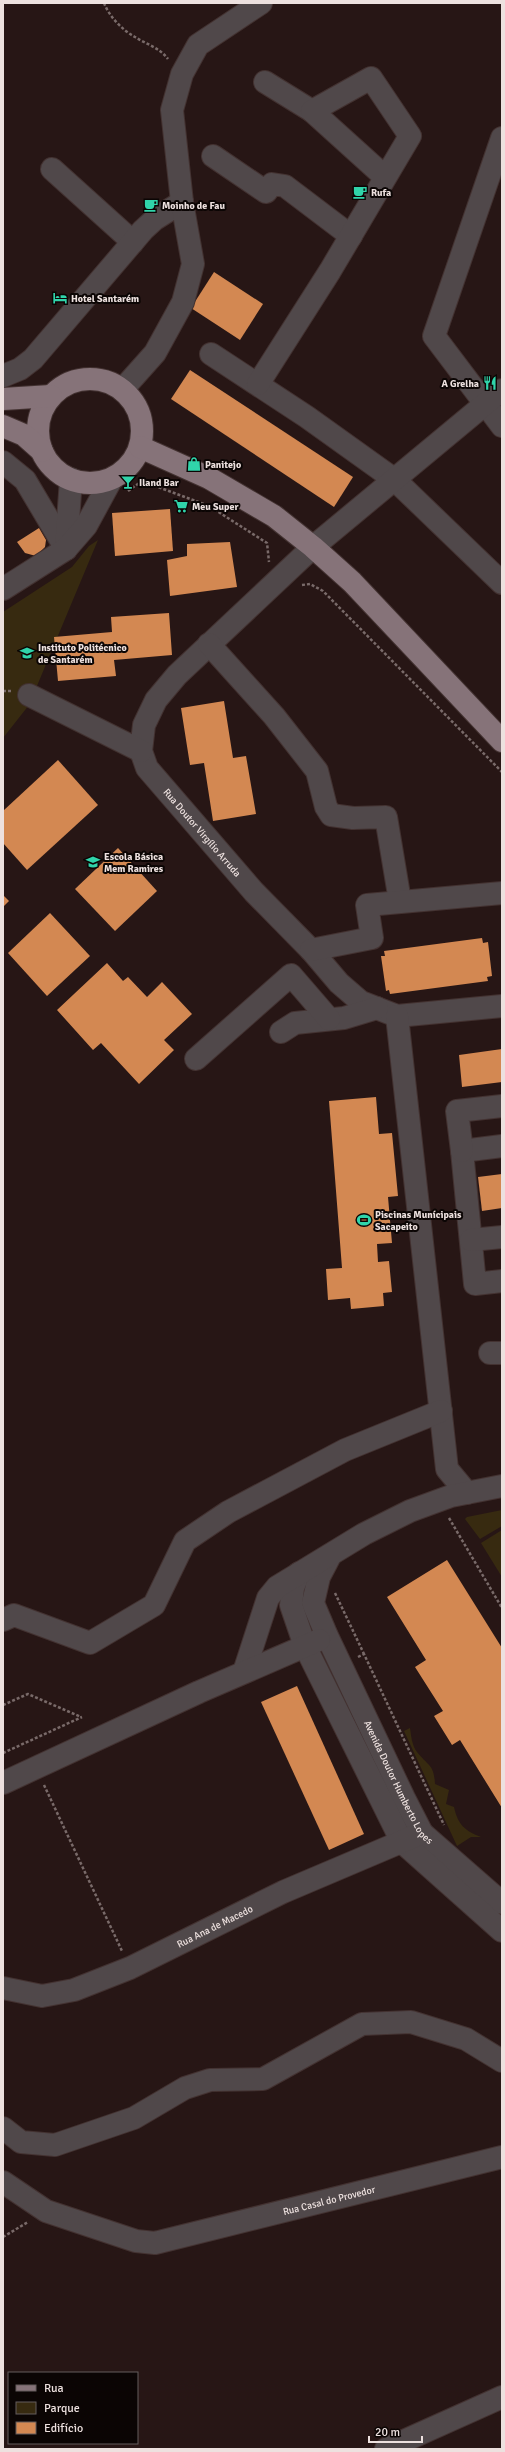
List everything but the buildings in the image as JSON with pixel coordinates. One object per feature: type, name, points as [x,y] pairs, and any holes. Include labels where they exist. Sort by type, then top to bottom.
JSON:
[{"type":"main road","points":[[3,426],[24,435],[42,452],[53,469],[71,480],[118,486],[132,464],[140,447],[142,426],[134,403],[122,390],[106,381],[90,379],[72,382],[51,396],[41,412],[38,434],[42,452]]},
{"type":"main road","points":[[3,399],[51,396]]},
{"type":"main road","points":[[140,447],[210,478],[274,516],[313,547],[352,582],[501,737]]},
{"type":"street","points":[[122,390],[155,353],[183,302],[194,264],[193,252],[182,202],[172,110],[182,74],[198,45],[261,3]]},
{"type":"street","points":[[258,384],[351,236],[410,136],[371,78],[312,110]]},
{"type":"street","points":[[265,82],[312,110],[385,177]]},
{"type":"street","points":[[502,138],[434,336],[494,397],[502,426]]},
{"type":"street","points":[[213,156],[266,192],[272,184],[284,186],[351,236]]},
{"type":"street","points":[[52,169],[133,242]]},
{"type":"street","points":[[3,376],[20,369],[33,359],[133,242],[155,219],[182,202]]},
{"type":"street","points":[[211,354],[258,384],[395,480],[502,583]]},
{"type":"street","name":"Rua Doutor Virgílio Arruda","points":[[494,397],[313,547],[177,675],[156,700],[144,726],[141,751],[147,768],[254,892],[311,950],[339,983],[361,1002],[397,1016],[502,1006]]},
{"type":"street","points":[[3,462],[25,480],[66,549]]},
{"type":"street","points":[[66,549],[71,480]]},
{"type":"street","points":[[3,589],[66,549],[118,486]]},
{"type":"street","points":[[209,644],[274,716],[317,772],[326,807],[331,815],[353,818],[386,817],[400,901]]},
{"type":"street","points":[[29,695],[141,751]]},
{"type":"street","points":[[311,950],[372,938],[367,904],[502,893]]},
{"type":"street","points":[[196,1059],[291,975],[329,1019]]},
{"type":"street","points":[[282,1032],[295,1024],[344,1018],[377,1008]]},
{"type":"street","points":[[397,1016],[447,1469],[467,1493]]},
{"type":"street","points":[[502,1106],[457,1111],[476,1284],[502,1281]]},
{"type":"street","points":[[462,1151],[502,1146]]},
{"type":"street","points":[[471,1240],[502,1238]]},
{"type":"street","points":[[3,1620],[14,1615],[90,1643],[154,1606],[185,1541],[228,1512],[345,1450],[441,1411]]},
{"type":"street","points":[[244,1672],[268,1598],[278,1587],[298,1573],[330,1556],[364,1534],[410,1512],[451,1496],[502,1486]]},
{"type":"street","name":"Avenida Doutor Humberto Lopes","points":[[330,1556],[319,1577],[313,1603],[327,1636],[422,1833],[502,1903]]},
{"type":"street","points":[[298,1573],[293,1588],[291,1605],[305,1646],[402,1842],[502,1931]]},
{"type":"street","points":[[3,1783],[35,1766],[327,1636]]},
{"type":"street","name":"Rua Ana de Macedo","points":[[3,1988],[25,1994],[55,1995],[130,1968],[283,1892],[422,1833]]},
{"type":"street","points":[[3,2128],[21,2142],[55,2145],[134,2118],[185,2088],[204,2082],[263,2079],[362,2024],[411,2022],[466,2039],[502,2061]]},
{"type":"street","name":"Rua Casal do Provedor","points":[[3,2182],[46,2211],[136,2242],[155,2243],[502,2157]]},
{"type":"street","points":[[386,2449],[502,2397]]},
{"type":"path","points":[[104,3],[108,13],[133,36],[163,53],[182,74]]},
{"type":"path","points":[[118,486],[142,481],[209,506],[268,542],[269,565],[293,589],[298,586],[310,584],[323,591],[502,772]]},
{"type":"path","points":[[443,1520],[454,1516]]},
{"type":"path","points":[[449,1518],[502,1608]]},
{"type":"path","points":[[331,1593],[333,1588],[446,1829]]},
{"type":"path","points":[[352,1660],[364,1654]]},
{"type":"path","points":[[3,1705],[28,1694],[82,1717],[3,1754]]},
{"type":"path","points":[[35,1766],[130,1968]]},
{"type":"path","points":[[3,2237],[46,2211]]},
{"type":"green space","points":[[98,540],[29,705],[3,738],[3,612],[72,567],[89,546]]},
{"type":"green space","points":[[502,1510],[502,1526],[480,1539],[465,1519],[467,1517]]},
{"type":"green space","points":[[502,1530],[502,1577],[481,1543]]},
{"type":"green space","points":[[410,1728],[414,1747],[432,1769],[435,1784],[449,1790],[446,1804],[454,1807],[460,1823],[466,1830],[481,1837],[471,1837],[457,1846],[404,1731]]},
{"type":"place","name":"Rufa","points":[[360,192]]},
{"type":"place","name":"Moinho de Fau","points":[[151,205]]},
{"type":"place","name":"Hotel Santarém","points":[[60,298]]},
{"type":"place","name":"A Grelha","points":[[490,383]]},
{"type":"place","name":"Panitejo","points":[[194,464]]},
{"type":"place","name":"Iland Bar","points":[[128,482]]},
{"type":"place","name":"Meu Super","points":[[181,506]]},
{"type":"place","name":"Instituto Politécnico de Santarém","points":[[27,653]]},
{"type":"place","name":"Escola Básica Mem Ramires","points":[[93,862]]},
{"type":"place","name":"Piscinas Munícipais Sacapeito","points":[[364,1220]]}]
